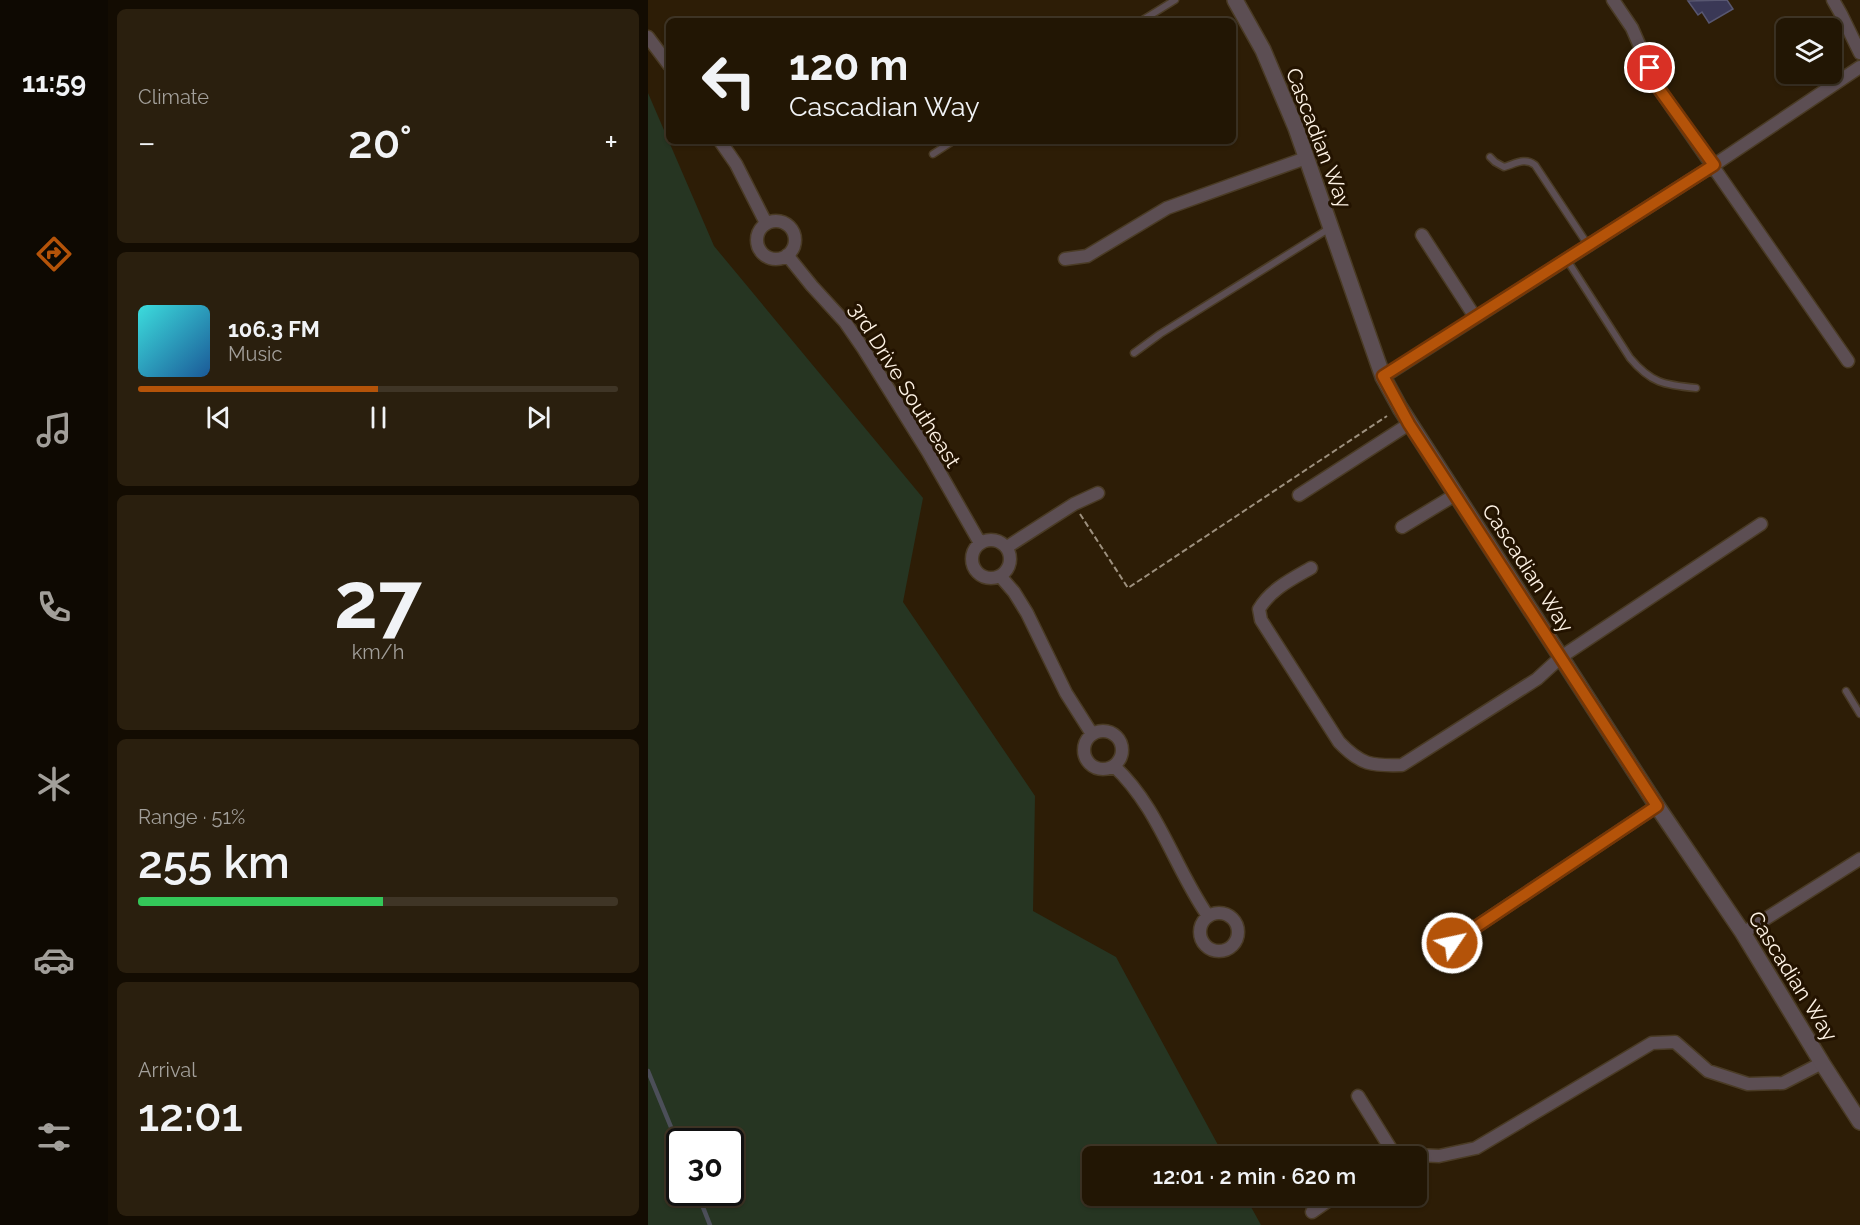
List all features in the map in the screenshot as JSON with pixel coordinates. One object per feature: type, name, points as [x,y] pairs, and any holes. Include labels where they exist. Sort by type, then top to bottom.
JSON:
[{"type":"street","name":"Cascadian Way","points":[[1235,0],[1263,50],[1306,158],[1383,376],[1400,408],[1657,806],[1743,933],[1860,1122]]},
{"type":"street","points":[[1612,0],[1632,28],[1657,86],[1848,361]]},
{"type":"street","points":[[1833,0],[1860,53]]},
{"type":"street","points":[[648,37],[666,61]]},
{"type":"street","points":[[1383,376],[1714,165],[1860,67]]},
{"type":"street","points":[[722,144],[736,164],[766,223]]},
{"type":"street","points":[[1065,259],[1087,256],[1167,208],[1306,158]]},
{"type":"street","points":[[779,220],[785,222],[794,232],[795,244],[788,255],[782,258],[770,258],[760,250],[757,244],[758,232],[766,223],[779,220]]},
{"type":"street","points":[[1422,235],[1475,317]]},
{"type":"street","name":"3rd Drive Southeast","points":[[788,255],[812,286],[845,322],[863,348],[928,452],[980,543]]},
{"type":"street","points":[[1299,495],[1409,424]]},
{"type":"street","points":[[1007,547],[1074,504],[1098,493]]},
{"type":"street","points":[[1402,527],[1455,495]]},
{"type":"street","points":[[1311,568],[1265,598],[1259,609],[1261,620],[1339,742],[1355,758],[1377,766],[1402,765],[1537,679],[1561,657],[1761,524]]},
{"type":"street","points":[[991,539],[1007,547],[1011,560],[1001,577],[988,578],[977,572],[972,560],[975,548],[980,543],[991,539]]},
{"type":"street","points":[[1001,577],[1027,613],[1066,693],[1092,734]]},
{"type":"street","points":[[1103,730],[1119,739],[1121,757],[1114,766],[1101,769],[1089,764],[1083,751],[1084,745],[1092,734],[1103,730]]},
{"type":"street","points":[[1114,766],[1139,793],[1167,841],[1193,894],[1208,916]]},
{"type":"street","points":[[1452,943],[1657,806]]},
{"type":"street","points":[[1743,933],[1860,859]]},
{"type":"street","points":[[1427,1156],[1439,1156],[1476,1148],[1652,1043],[1675,1042],[1708,1071],[1748,1084],[1783,1083],[1822,1063]]},
{"type":"street","points":[[1358,1096],[1388,1146]]},
{"type":"street","points":[[1312,1212],[1321,1206]]},
{"type":"lane","points":[[1146,18],[1175,0]]},
{"type":"lane","points":[[933,154],[948,144]]},
{"type":"lane","points":[[1490,157],[1504,166],[1530,161],[1535,165],[1588,246]]},
{"type":"lane","points":[[1134,353],[1160,334],[1331,228]]},
{"type":"lane","points":[[1566,260],[1640,370],[1654,380],[1667,385],[1695,388]]},
{"type":"lane","points":[[1846,691],[1860,714]]},
{"type":"path","points":[[1074,504],[1128,588],[1400,408]]},
{"type":"green space","points":[[648,93],[666,135],[666,144],[670,144],[714,246],[923,498],[903,602],[1035,796],[1033,911],[1116,957],[1219,1146],[1082,1146],[1082,1206],[1251,1206],[1261,1225],[648,1225]]},
{"type":"building","points":[[1727,0],[1733,9],[1709,23],[1702,12],[1698,15],[1688,1]]},
{"type":"waterway","points":[[648,1071],[671,1128]]},
{"type":"waterway","points":[[703,1206],[710,1225]]},
{"type":"route","points":[[1452,943],[1657,806],[1409,424],[1383,376],[1714,165],[1657,86],[1650,68]]}]
